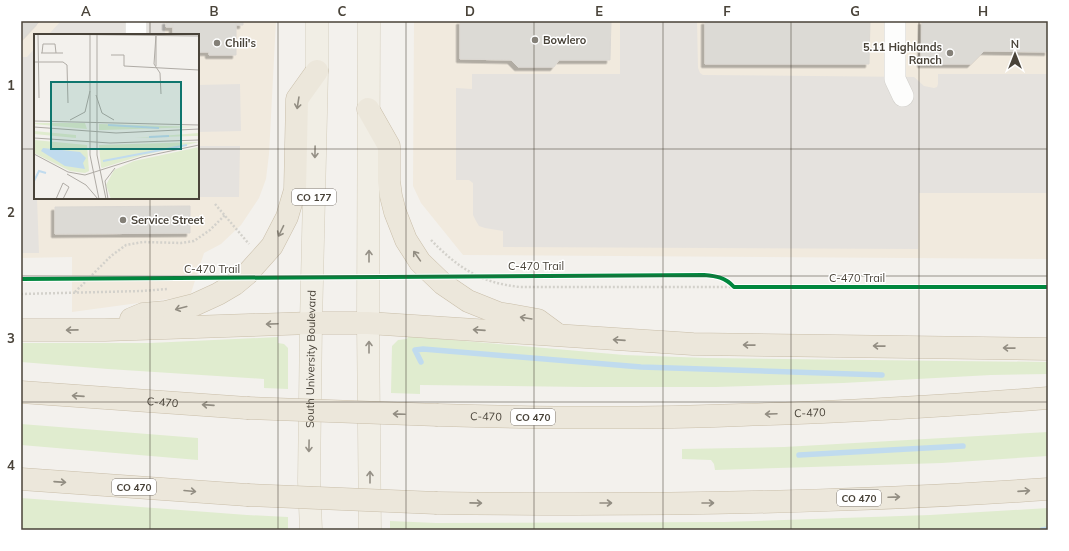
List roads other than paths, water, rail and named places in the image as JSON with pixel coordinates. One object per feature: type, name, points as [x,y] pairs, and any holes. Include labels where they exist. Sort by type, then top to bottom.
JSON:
[{"type":"highway","points":[[105,330],[144,314],[174,310],[206,300],[241,280],[266,254],[280,232],[293,199],[296,179],[297,100],[317,70]]},
{"type":"highway","points":[[368,108],[390,146],[391,196],[395,212],[406,240],[420,262],[443,284],[468,301],[498,313],[538,320],[560,336]]},
{"type":"highway","points":[[21,330],[105,330],[311,323],[368,323],[718,345],[1048,349]]},
{"type":"highway","name":"C-470","points":[[21,392],[246,408],[438,415],[621,417],[740,416],[1048,398]]},
{"type":"highway","name":"CO 470","points":[[21,479],[247,495],[437,503],[716,503],[923,496],[1048,489]]},
{"type":"main road","name":"South University Boulevard","points":[[311,530],[309,481],[317,21]]},
{"type":"main road","points":[[369,21],[368,323],[370,530]]},
{"type":"lane","points":[[136,21],[136,34]]},
{"type":"lane","points":[[895,21],[895,79],[903,96]]},
{"type":"waterway","points":[[421,362],[415,350],[423,349],[641,367],[882,375]]},
{"type":"waterway","points":[[799,455],[963,446]]},
{"type":"waterway","points":[[1042,530],[1048,529]]},
{"type":"place","name":"Bowlero","points":[[535,40]]},
{"type":"place","name":"Chili's","points":[[217,43]]},
{"type":"place","name":"5.11 Highlands Ranch","points":[[950,53]]},
{"type":"place","name":"Service Street","points":[[123,220]]}]
